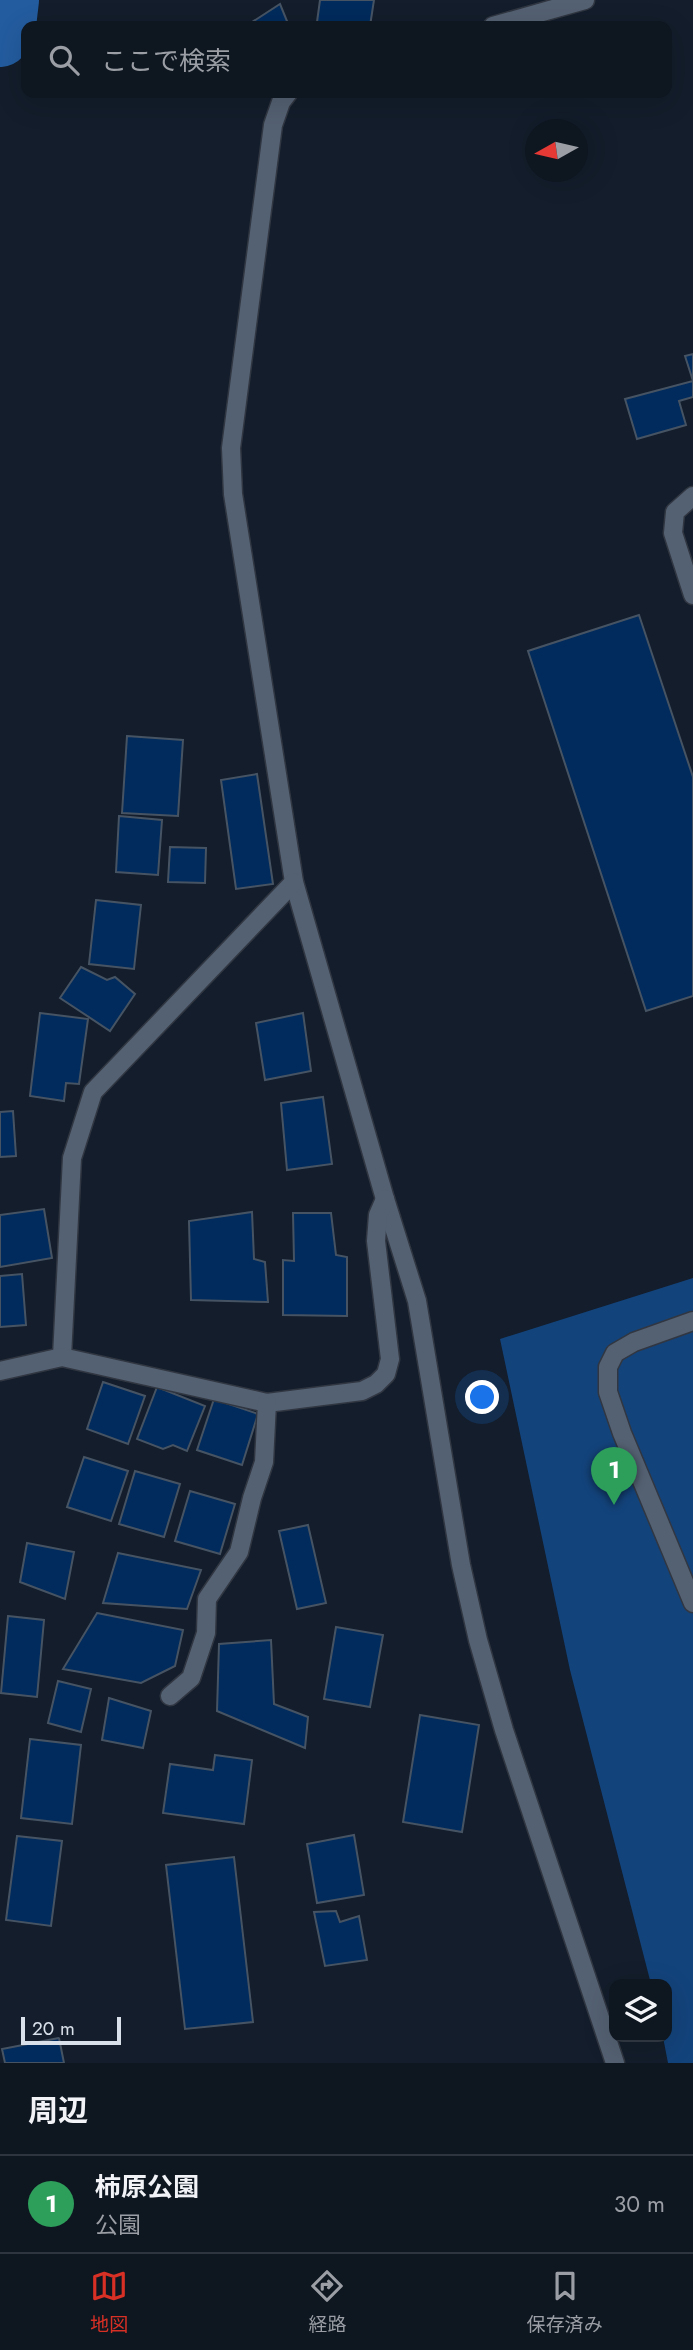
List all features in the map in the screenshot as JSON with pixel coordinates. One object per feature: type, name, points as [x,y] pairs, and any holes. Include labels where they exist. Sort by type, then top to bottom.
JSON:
[{"type":"street","points":[[510,21],[584,0]]},
{"type":"street","points":[[284,98],[273,125],[231,448],[235,507],[293,882],[384,1199],[417,1301],[461,1565],[478,1640],[504,1730],[615,2063]]},
{"type":"street","points":[[693,496],[675,512],[673,533],[693,595]]},
{"type":"street","points":[[62,1357],[72,1158],[93,1092],[293,882]]},
{"type":"street","points":[[0,1371],[62,1357],[267,1403],[362,1391],[376,1384],[386,1374],[390,1359],[376,1241],[378,1215],[384,1199]]},
{"type":"street","points":[[693,1321],[634,1342],[615,1353],[608,1367],[608,1392],[622,1433],[693,1603]]},
{"type":"street","points":[[170,1696],[191,1678],[206,1633],[206,1599],[239,1552],[264,1462],[267,1403]]},
{"type":"shaded area","points":[[693,1278],[693,2063],[668,2063],[664,2042],[672,2042],[672,1979],[650,1979],[570,1670],[500,1339]]},
{"type":"building","points":[[320,0],[374,0],[371,21],[317,21]]},
{"type":"building","points":[[280,4],[287,21],[254,21]]},
{"type":"building","points":[[693,354],[693,381],[685,356]]},
{"type":"building","points":[[693,381],[693,397],[679,401],[686,425],[637,439],[625,399]]},
{"type":"building","points":[[639,615],[693,777],[693,996],[646,1011],[528,651]]},
{"type":"building","points":[[127,736],[183,740],[178,816],[122,813]]},
{"type":"building","points":[[257,774],[273,884],[236,889],[221,780]]},
{"type":"building","points":[[119,816],[162,820],[158,875],[116,872]]},
{"type":"building","points":[[170,847],[206,848],[205,883],[168,882]]},
{"type":"building","points":[[96,900],[141,905],[134,969],[89,964]]},
{"type":"building","points":[[81,967],[107,980],[115,977],[135,994],[110,1031],[60,998]]},
{"type":"building","points":[[40,1013],[88,1019],[79,1084],[66,1083],[64,1101],[30,1096]]},
{"type":"building","points":[[303,1013],[311,1071],[265,1080],[256,1023]]},
{"type":"building","points":[[323,1097],[332,1164],[287,1170],[281,1103]]},
{"type":"building","points":[[13,1111],[16,1156],[0,1157],[0,1112]]},
{"type":"building","points":[[44,1209],[52,1258],[0,1267],[0,1215]]},
{"type":"building","points":[[252,1212],[254,1259],[265,1262],[268,1302],[191,1300],[189,1221]]},
{"type":"building","points":[[293,1213],[331,1213],[336,1255],[347,1257],[347,1316],[283,1315],[283,1260],[294,1261]]},
{"type":"building","points":[[22,1274],[26,1325],[0,1327],[0,1276]]},
{"type":"building","points":[[103,1382],[145,1396],[128,1444],[87,1429]]},
{"type":"building","points":[[157,1387],[205,1406],[187,1451],[173,1445],[163,1449],[137,1439]]},
{"type":"building","points":[[214,1399],[258,1414],[242,1465],[197,1450]]},
{"type":"building","points":[[84,1457],[128,1471],[111,1521],[67,1507]]},
{"type":"building","points":[[135,1471],[180,1484],[164,1537],[119,1524]]},
{"type":"building","points":[[190,1491],[235,1504],[220,1554],[175,1541]]},
{"type":"building","points":[[308,1525],[326,1603],[297,1609],[279,1531]]},
{"type":"building","points":[[27,1543],[74,1552],[65,1599],[20,1582]]},
{"type":"building","points":[[118,1553],[201,1570],[187,1609],[103,1603]]},
{"type":"building","points":[[97,1613],[183,1630],[175,1666],[141,1683],[63,1669]]},
{"type":"building","points":[[8,1616],[44,1620],[37,1697],[1,1693]]},
{"type":"building","points":[[336,1627],[383,1635],[370,1707],[324,1699]]},
{"type":"building","points":[[271,1640],[274,1704],[308,1717],[305,1748],[217,1711],[219,1644]]},
{"type":"building","points":[[58,1681],[91,1689],[81,1732],[48,1723]]},
{"type":"building","points":[[109,1698],[151,1711],[143,1748],[102,1740]]},
{"type":"building","points":[[420,1715],[479,1725],[462,1832],[403,1822]]},
{"type":"building","points":[[30,1739],[81,1745],[72,1824],[21,1818]]},
{"type":"building","points":[[215,1755],[252,1760],[244,1824],[163,1813],[170,1764],[213,1770]]},
{"type":"building","points":[[354,1835],[364,1895],[317,1903],[307,1844]]},
{"type":"building","points":[[17,1836],[62,1841],[51,1926],[6,1920]]},
{"type":"building","points":[[234,1857],[253,2022],[185,2029],[166,1865]]},
{"type":"building","points":[[336,1911],[340,1922],[359,1916],[367,1960],[325,1966],[314,1912]]},
{"type":"building","points":[[59,2038],[64,2063],[5,2063],[2,2049]]},
{"type":"waterway","points":[[0,37],[9,0]]},
{"type":"place","name":"柿原公園","points":[[614,1505]]}]
